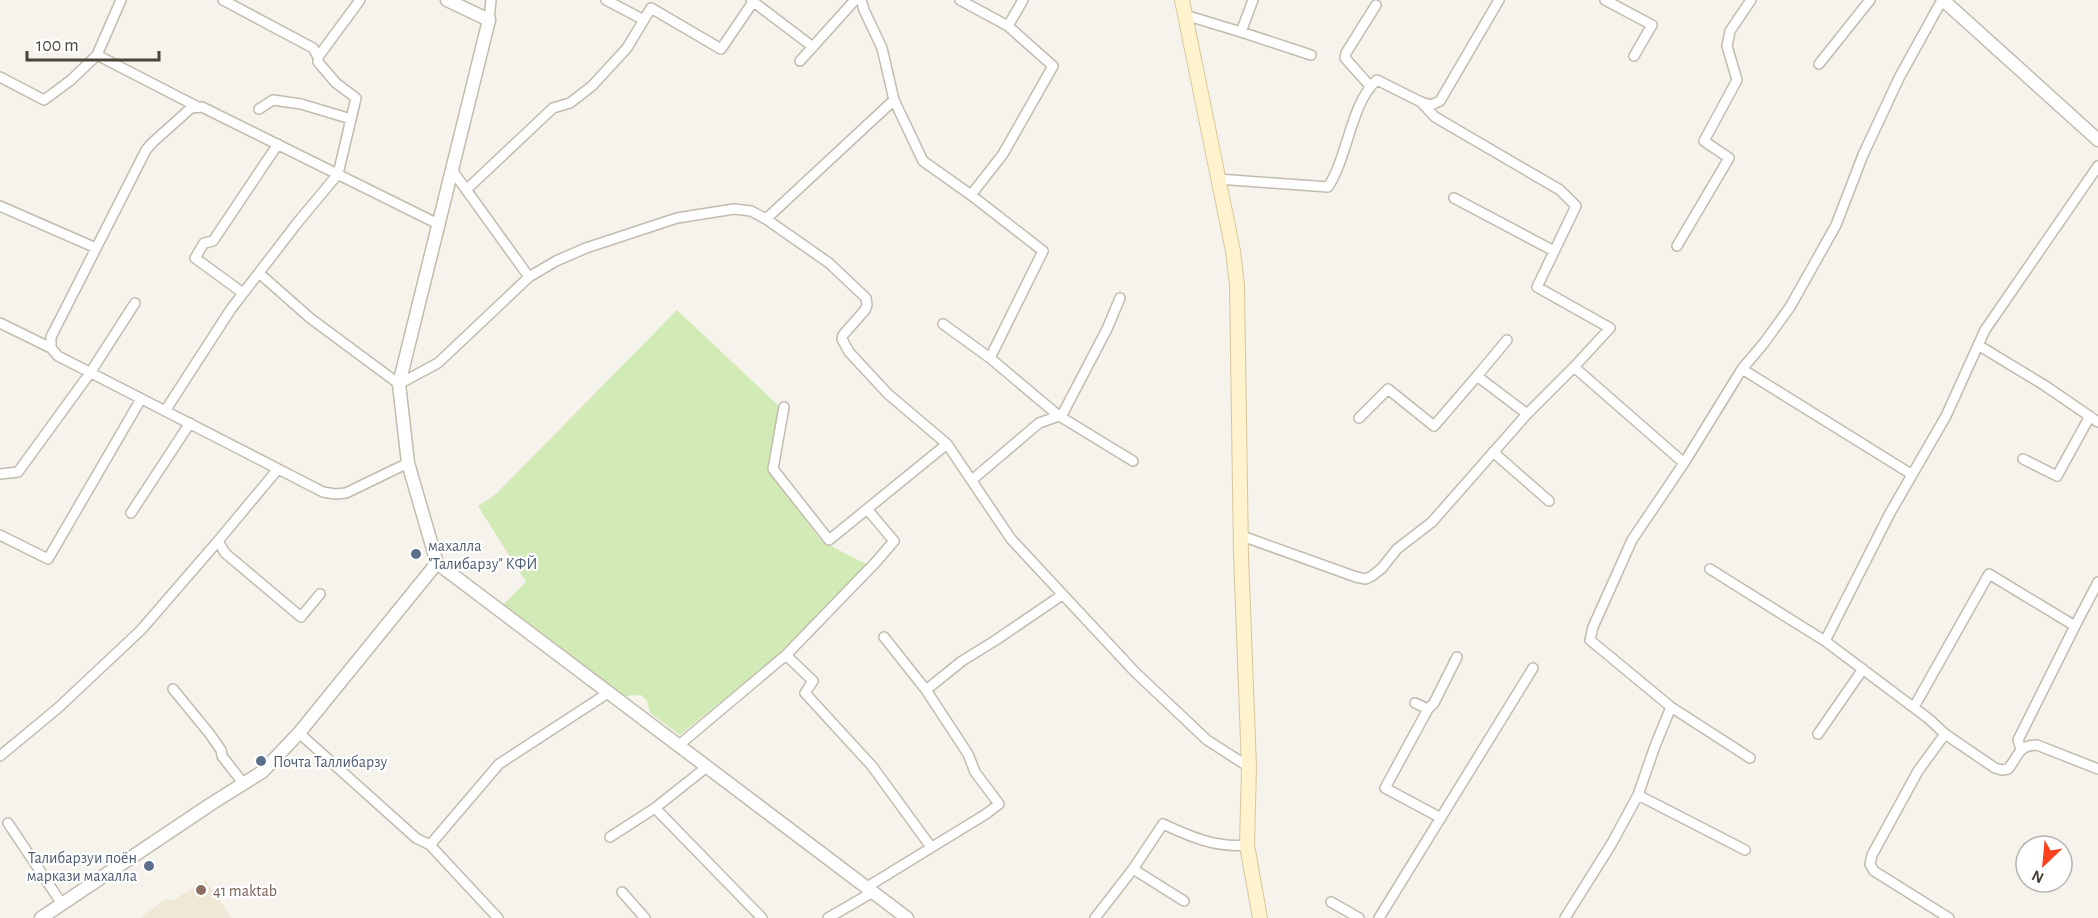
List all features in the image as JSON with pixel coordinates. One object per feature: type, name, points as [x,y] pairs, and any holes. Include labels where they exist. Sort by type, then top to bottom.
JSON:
[{"type":"main road","points":[[1182,0],[1233,251],[1237,285],[1249,767],[1247,845],[1260,918]]},
{"type":"street","points":[[0,77],[44,100],[71,80],[98,55],[121,0]]},
{"type":"street","points":[[165,411],[243,293],[338,174],[356,98],[336,83],[318,62],[313,48],[223,0]]},
{"type":"street","points":[[318,57],[360,0]]},
{"type":"street","points":[[447,0],[489,20]]},
{"type":"street","points":[[491,0],[489,20],[399,384],[408,463],[437,563],[907,918]]},
{"type":"street","points":[[606,0],[644,20]]},
{"type":"street","points":[[800,61],[855,0]]},
{"type":"street","points":[[861,0],[882,48],[894,100],[923,161],[1043,251],[990,358]]},
{"type":"street","points":[[960,0],[1008,26],[1053,66],[1003,154],[971,195]]},
{"type":"street","points":[[1008,26],[1023,0]]},
{"type":"street","points":[[1241,32],[1253,0]]},
{"type":"street","points":[[1218,179],[1328,187],[1336,174],[1361,103],[1370,86],[1377,80],[1421,102],[1431,105],[1440,101],[1499,0]]},
{"type":"street","points":[[1605,0],[1652,25],[1634,56]]},
{"type":"street","points":[[1677,246],[1729,158],[1704,141],[1737,80],[1727,46],[1730,31],[1751,0]]},
{"type":"street","points":[[1820,64],[1870,0]]},
{"type":"street","points":[[1749,758],[1671,707],[1590,640],[1593,627],[1632,540],[1684,463],[1742,369],[1790,307],[1836,225],[1863,155],[1899,78],[1942,0],[2098,140]]},
{"type":"street","points":[[466,190],[552,108],[570,103],[592,86],[627,48],[651,8],[721,49],[752,1],[813,47]]},
{"type":"street","points":[[1370,86],[1346,58],[1346,53],[1375,2]]},
{"type":"street","points":[[1185,15],[1311,55]]},
{"type":"street","points":[[98,55],[196,106],[438,224]]},
{"type":"street","points":[[259,109],[273,100],[301,104],[351,119]]},
{"type":"street","points":[[766,219],[894,100]]},
{"type":"street","points":[[1242,536],[1356,577],[1366,579],[1372,576],[1382,568],[1397,549],[1432,522],[1527,414],[1610,328],[1537,287],[1576,206],[1560,190],[1435,117],[1421,102]]},
{"type":"street","points":[[51,348],[51,337],[152,143],[190,108],[196,106]]},
{"type":"street","points":[[243,293],[195,258],[204,243],[213,241],[278,144]]},
{"type":"street","points":[[1825,641],[1911,474],[1946,417],[1985,330],[2098,166]]},
{"type":"street","points":[[452,170],[529,277]]},
{"type":"street","points":[[1454,198],[1554,251]]},
{"type":"street","points":[[0,206],[96,248]]},
{"type":"street","points":[[399,384],[438,363],[529,277],[556,261],[586,248],[677,218],[734,209],[751,211],[829,263],[866,298],[865,310],[843,335],[844,345],[888,394],[947,444],[1011,538],[1135,672],[1207,740],[1249,767]]},
{"type":"street","points":[[259,273],[310,318],[399,384]]},
{"type":"street","points":[[972,480],[1039,423],[1060,416],[1107,329],[1120,298]]},
{"type":"street","points":[[0,474],[18,472],[90,373],[135,303]]},
{"type":"street","points":[[0,323],[51,348],[58,356],[90,373],[323,492],[346,493],[408,463]]},
{"type":"street","points":[[943,324],[990,358],[1060,416],[1132,461]]},
{"type":"street","points":[[1359,418],[1388,389],[1434,426],[1507,340]]},
{"type":"street","points":[[1978,345],[2094,419],[2057,476],[2023,459]]},
{"type":"street","points":[[1574,367],[1684,463]]},
{"type":"street","points":[[1742,369],[1911,474]]},
{"type":"street","points":[[1477,376],[1527,414]]},
{"type":"street","points":[[0,535],[48,559],[141,399]]},
{"type":"street","points":[[783,408],[773,469],[829,540],[947,444]]},
{"type":"street","points":[[131,513],[190,423]]},
{"type":"street","points":[[1493,452],[1549,501]]},
{"type":"street","points":[[0,756],[58,708],[141,630],[278,469]]},
{"type":"street","points":[[679,745],[786,655],[894,541],[867,509]]},
{"type":"street","points":[[218,541],[225,553],[301,617],[320,594]]},
{"type":"street","points":[[41,918],[262,772],[299,733],[437,563]]},
{"type":"street","points":[[1710,569],[1825,641],[1914,707],[1945,734],[1998,770],[2010,767],[2021,749],[2029,745],[2037,745],[2098,769]]},
{"type":"street","points":[[1914,707],[1989,574],[2075,626]]},
{"type":"street","points":[[2021,749],[2018,740],[2098,582]]},
{"type":"street","points":[[926,690],[962,660],[1062,595]]},
{"type":"street","points":[[828,918],[931,847],[999,804],[975,772],[968,754],[926,690],[884,637]]},
{"type":"street","points":[[786,655],[813,681],[805,693],[872,766],[931,847]]},
{"type":"street","points":[[1442,818],[1385,788],[1428,709],[1434,703],[1457,657]]},
{"type":"street","points":[[1379,918],[1533,668]]},
{"type":"street","points":[[1818,734],[1863,669]]},
{"type":"street","points":[[173,689],[221,750],[222,756],[243,783]]},
{"type":"street","points":[[430,845],[499,764],[608,693]]},
{"type":"street","points":[[1414,703],[1428,709]]},
{"type":"street","points":[[1565,918],[1612,843],[1638,795],[1654,746],[1671,707]]},
{"type":"street","points":[[299,733],[416,838],[430,845],[498,918]]},
{"type":"street","points":[[1945,734],[1918,771],[1872,855],[1870,864],[1874,871],[1949,918]]},
{"type":"street","points":[[610,837],[655,808],[708,766]]},
{"type":"street","points":[[1638,795],[1744,850]]},
{"type":"street","points":[[655,808],[762,918]]},
{"type":"street","points":[[8,823],[62,904]]},
{"type":"street","points":[[1095,918],[1133,869],[1163,824],[1202,840],[1229,847],[1247,845]]},
{"type":"street","points":[[1133,869],[1184,901]]},
{"type":"street","points":[[622,892],[645,918]]},
{"type":"street","points":[[1331,902],[1359,918]]},
{"type":"shaded area","name":"41 maktab","points":[[205,880],[232,918],[141,918],[164,900],[174,900]]},
{"type":"green space","points":[[677,310],[780,407],[769,471],[821,541],[868,565],[776,657],[680,735],[650,713],[647,701],[641,695],[622,696],[503,605],[526,582],[478,506],[495,495]]},
{"type":"place","name":"махалла \"Талибарзу\" КФЙ","points":[[416,554]]},
{"type":"place","name":"Почта Таллибарзу","points":[[261,761]]},
{"type":"place","name":"Талибарзуи поён маркази махалла","points":[[149,866]]},
{"type":"place","name":"41 maktab","points":[[201,890]]}]
